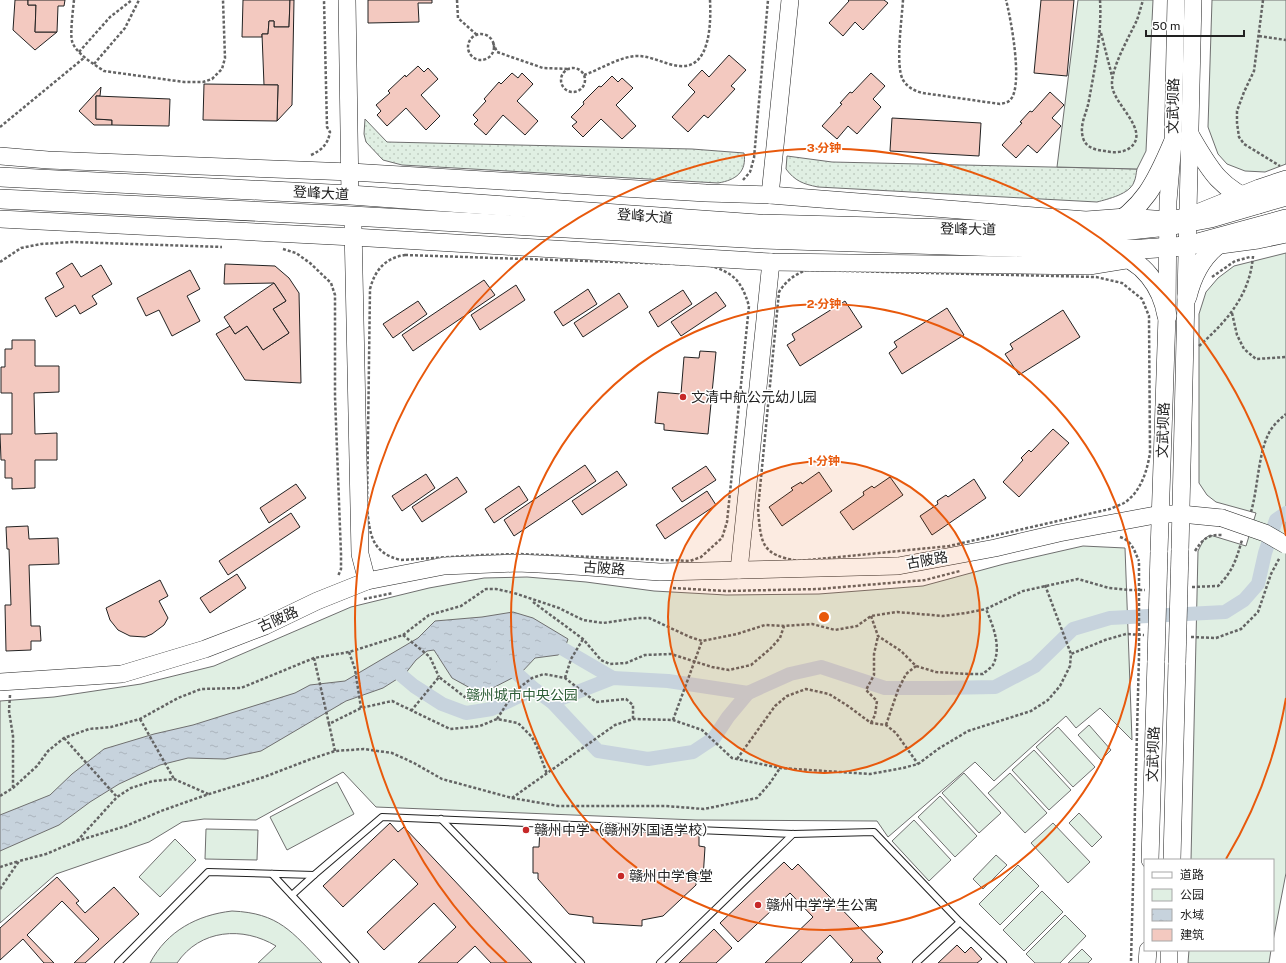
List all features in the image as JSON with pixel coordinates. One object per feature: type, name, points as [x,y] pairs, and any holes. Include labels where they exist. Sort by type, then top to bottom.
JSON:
[{"type":"main road","points":[[1190,136],[1208,168],[1217,178],[1226,187],[1239,196],[1258,204]]},
{"type":"main road","points":[[1167,316],[1165,305],[1156,285],[1142,268],[1129,259],[1116,253],[1100,241],[1145,198],[1160,174],[1173,143]]},
{"type":"main road","name":"登峰大道","points":[[0,177],[350,195],[758,224],[1100,241],[1168,250],[1187,248],[1286,218]]},
{"type":"main road","name":"登峰大道","points":[[0,199],[352,216],[762,239],[1100,241],[1168,223],[1211,218],[1286,196]]},
{"type":"main road","points":[[1187,297],[1194,273],[1201,263],[1226,239],[1247,230]]},
{"type":"street","points":[[347,0],[351,172],[350,195]]},
{"type":"street","points":[[770,195],[790,0]]},
{"type":"street","name":"文武坝路","points":[[1150,859],[1167,316],[1168,201],[1173,143],[1176,0]]},
{"type":"street","name":"文武坝路","points":[[1172,859],[1177,663],[1187,551],[1181,514],[1193,0]]},
{"type":"street","points":[[0,156],[48,160],[351,172],[698,193],[770,195],[1086,220],[1126,217],[1168,223]]},
{"type":"street","points":[[1187,220],[1239,196],[1286,178]]},
{"type":"street","points":[[352,216],[360,554],[368,581]]},
{"type":"street","points":[[0,219],[353,237],[772,262],[1089,266],[1168,250]]},
{"type":"street","points":[[1187,248],[1217,246],[1286,234]]},
{"type":"street","points":[[739,570],[772,262]]},
{"type":"street","name":"古陂路","points":[[9,691],[122,674],[205,649],[264,626],[316,601],[368,581],[444,566],[517,563],[660,572],[898,566],[996,548],[1059,533],[1160,514],[1181,514],[1222,518],[1265,533],[1284,548]]},
{"type":"street","points":[[1148,951],[1148,963]]},
{"type":"street","points":[[1169,951],[1169,963]]},
{"type":"lane","points":[[292,895],[382,817],[793,834],[874,832],[960,922],[1003,963]]},
{"type":"lane","points":[[441,819],[581,963]]},
{"type":"lane","points":[[660,963],[793,834]]},
{"type":"lane","points":[[118,963],[208,872],[314,875]]},
{"type":"lane","points":[[272,874],[355,963]]},
{"type":"lane","points":[[916,963],[960,922]]},
{"type":"path","points":[[74,0],[72,42],[79,52],[94,64],[104,71],[184,82],[203,82],[212,79],[222,69],[225,58],[223,0]]},
{"type":"path","points":[[79,52],[110,17],[132,0]]},
{"type":"path","points":[[94,64],[125,28],[139,0]]},
{"type":"path","points":[[304,157],[322,150],[329,140],[330,132],[327,127],[324,0]]},
{"type":"path","points":[[457,0],[458,18],[477,35],[486,36],[493,42],[497,52],[543,68],[577,69],[584,75],[585,79],[583,87],[576,92],[564,88],[562,79],[565,72],[570,69]]},
{"type":"path","points":[[584,75],[624,58],[636,56],[651,58],[679,66],[689,66],[696,62],[704,54],[707,43],[710,0]]},
{"type":"path","points":[[741,181],[750,172],[754,158],[768,0]]},
{"type":"path","points":[[903,0],[899,72],[904,82],[913,90],[923,93],[1000,104],[1011,99],[1014,92],[1016,73],[1012,20],[1006,0]]},
{"type":"path","points":[[1100,0],[1100,30],[1089,102],[1081,132],[1083,140],[1088,146],[1094,149],[1120,152],[1130,148],[1134,142],[1136,127],[1113,93],[1112,76],[1100,30]]},
{"type":"path","points":[[1112,76],[1137,18],[1143,0]]},
{"type":"path","points":[[1263,0],[1254,71],[1244,92],[1238,111],[1239,137],[1244,144],[1286,169]]},
{"type":"path","points":[[477,35],[470,41],[468,46],[468,50],[474,58],[485,60],[490,57],[493,52],[493,42]]},
{"type":"path","points":[[1259,36],[1286,40]]},
{"type":"path","points":[[0,127],[85,57]]},
{"type":"path","points":[[0,262],[21,248],[41,244],[72,242],[223,247]]},
{"type":"path","points":[[279,248],[296,253],[310,263],[331,283],[335,295],[335,397],[341,569],[339,575],[334,580]]},
{"type":"path","points":[[1210,279],[1235,261],[1259,254]]},
{"type":"path","points":[[413,255],[708,265],[718,268],[736,278],[744,289],[749,306],[727,522],[722,538],[701,557],[690,561],[519,554],[401,560],[393,558],[383,552],[373,541],[366,508],[370,289],[373,279],[385,262],[394,257],[413,255]]},
{"type":"path","points":[[1196,342],[1196,349],[1232,312],[1247,286],[1252,271],[1253,256]]},
{"type":"path","points":[[806,270],[1096,277],[1122,283],[1142,299],[1149,316],[1150,453],[1147,469],[1141,483],[1125,502],[1110,509],[949,546],[799,561],[782,559],[765,548],[760,528],[758,509],[779,292],[788,280],[796,274],[806,270]]},
{"type":"path","points":[[1232,312],[1237,335],[1244,349],[1256,359],[1286,357]]},
{"type":"path","points":[[1250,516],[1263,448],[1270,432],[1286,414]]},
{"type":"path","points":[[1187,551],[1200,544],[1205,538],[1214,534],[1227,535]]},
{"type":"path","points":[[1116,536],[1129,540],[1139,561],[1139,656],[1131,963]]},
{"type":"path","points":[[1188,587],[1218,586],[1228,576],[1233,567],[1243,538]]},
{"type":"path","points":[[1186,637],[1216,638],[1241,629],[1258,612],[1271,574],[1284,548]]},
{"type":"path","points":[[667,587],[726,591],[819,589],[925,580],[963,570]]},
{"type":"path","points":[[0,796],[13,788],[37,766],[48,751],[64,738],[89,729],[111,727],[140,719],[178,698],[201,690],[241,688],[314,658],[349,652],[403,635],[429,615],[461,606],[486,589],[496,589],[514,593],[531,600],[559,608],[583,620],[603,623],[649,618],[702,641],[737,634],[765,625],[784,626],[812,624],[835,630],[857,626],[871,616],[897,612],[943,616],[966,613],[986,609],[1023,591],[1078,579],[1109,588],[1129,590],[1152,589]]},
{"type":"path","points":[[512,798],[615,725],[633,719],[673,720],[702,730],[732,758],[780,768],[870,774],[918,764],[938,749],[968,732],[1031,711],[1048,700],[1060,686],[1070,666],[1071,654],[1045,585]]},
{"type":"path","points":[[360,600],[398,591]]},
{"type":"path","points":[[531,600],[583,639],[601,660],[610,664],[626,663],[646,655],[671,654],[712,667],[729,670],[750,665],[770,650],[780,638],[784,626]]},
{"type":"path","points":[[878,636],[901,651],[916,666],[936,672],[983,674],[992,665],[997,649],[994,627],[986,609]]},
{"type":"path","points":[[871,616],[878,636],[874,654],[874,675],[866,690],[878,701],[875,715],[871,723]]},
{"type":"path","points":[[1071,654],[1105,640],[1126,634],[1149,635]]},
{"type":"path","points":[[403,635],[430,657],[439,677],[470,701],[489,697],[504,690],[515,691]]},
{"type":"path","points":[[565,678],[571,659],[583,639]]},
{"type":"path","points":[[673,720],[702,641]]},
{"type":"path","points":[[349,652],[355,669],[361,708]]},
{"type":"path","points":[[314,658],[335,752]]},
{"type":"path","points":[[886,726],[898,690],[906,674],[916,666]]},
{"type":"path","points":[[497,719],[515,691],[532,678],[544,674],[565,678],[596,702],[626,699],[634,705],[633,719]]},
{"type":"path","points":[[411,711],[439,677]]},
{"type":"path","points":[[738,759],[775,706],[787,696],[806,689],[829,694],[871,723],[886,726],[896,733],[918,764]]},
{"type":"path","points":[[9,691],[9,711],[13,736],[13,788]]},
{"type":"path","points":[[329,724],[361,708],[392,701],[450,729],[480,726],[497,719],[518,723],[532,737],[547,774]]},
{"type":"path","points":[[140,719],[174,779]]},
{"type":"path","points":[[64,738],[117,797]]},
{"type":"path","points":[[0,867],[46,854],[77,841],[126,826],[161,811],[209,794],[264,777],[311,759],[335,752],[364,749],[392,754],[414,763],[442,779],[512,798],[558,806],[666,806],[704,809],[757,798],[780,768]]},
{"type":"path","points":[[77,841],[117,797],[131,788],[153,781],[174,779],[209,794]]},
{"type":"path","points":[[0,889],[19,861]]},
{"type":"green space","points":[[1078,0],[1153,0],[1146,151],[1137,169],[1057,167]]},
{"type":"green space","points":[[1212,0],[1286,0],[1286,164],[1265,172],[1245,171],[1227,164],[1218,154],[1208,127]]},
{"type":"green space","points":[[365,119],[387,142],[692,149],[744,153],[744,165],[739,174],[735,177],[718,183],[402,165],[383,160],[366,142],[364,134]]},
{"type":"green space","points":[[787,156],[832,162],[1137,169],[1134,182],[1128,190],[1097,202],[818,187],[796,179],[786,169]]},
{"type":"green space","points":[[1286,253],[1286,873],[1274,936],[1274,859],[1191,859],[1198,551],[1204,539],[1210,535],[1246,546],[1256,513],[1216,502],[1207,495],[1199,483],[1199,314],[1206,292],[1218,278],[1234,266]]},
{"type":"green space","name":"赣州城市中央公园","points":[[1083,546],[1125,548],[1132,740],[1100,708],[1076,728],[1066,716],[994,781],[975,762],[888,837],[877,821],[696,820],[376,807],[343,772],[256,820],[204,819],[182,822],[149,842],[56,874],[0,923],[0,701],[54,697],[141,684],[214,666],[351,607],[429,588],[484,578],[527,577],[586,582],[654,591],[726,595],[819,594],[923,586],[1004,564]]},
{"type":"green space","points":[[1089,725],[1111,750],[1101,760],[1078,735]]},
{"type":"green space","points":[[1058,727],[1095,767],[1073,787],[1036,747]]},
{"type":"green space","points":[[1034,750],[1071,790],[1049,810],[1012,770]]},
{"type":"green space","points":[[964,773],[1001,813],[979,833],[942,793]]},
{"type":"green space","points":[[1010,773],[1047,813],[1025,833],[988,793]]},
{"type":"green space","points":[[337,782],[354,814],[287,850],[270,817]]},
{"type":"green space","points":[[940,796],[977,836],[955,857],[918,817]]},
{"type":"green space","points":[[1079,813],[1102,837],[1092,847],[1069,823]]},
{"type":"green space","points":[[914,820],[951,860],[929,881],[892,841]]},
{"type":"green space","points":[[1053,823],[1090,862],[1068,883],[1031,843]]},
{"type":"green space","points":[[206,829],[258,830],[257,860],[205,859]]},
{"type":"green space","points":[[175,839],[196,860],[160,897],[139,877]]},
{"type":"green space","points":[[996,855],[1007,865],[983,889],[973,879]]},
{"type":"green space","points":[[1018,865],[1039,886],[1000,925],[979,904]]},
{"type":"green space","points":[[1042,891],[1063,912],[1024,951],[1003,930]]},
{"type":"green space","points":[[232,911],[262,916],[273,920],[293,933],[322,963],[258,963],[276,946],[250,935],[223,934],[210,937],[198,943],[177,963],[150,963],[165,942],[184,926],[207,916]]},
{"type":"green space","points":[[1065,915],[1086,936],[1060,963],[1035,963],[1026,954]]},
{"type":"green space","points":[[1082,949],[1092,959],[1088,963],[1068,963]]},
{"type":"green space","points":[[1189,951],[1271,951],[1269,963],[1188,963]]},
{"type":"water","points":[[513,612],[533,618],[568,639],[564,651],[558,655],[535,658],[520,674],[481,694],[452,678],[434,650],[427,651],[416,660],[405,674],[383,688],[346,701],[261,751],[225,759],[188,758],[160,765],[119,784],[90,802],[59,825],[0,851],[0,815],[50,795],[72,774],[104,749],[154,734],[193,725],[295,693],[310,685],[345,681],[418,638],[435,621],[482,617]]},
{"type":"building","points":[[15,0],[28,0],[28,5],[36,5],[35,32],[57,32],[35,50],[13,30]]},
{"type":"building","points":[[28,0],[65,0],[64,6],[58,6],[57,32],[35,32],[36,5],[28,5]]},
{"type":"building","points":[[243,0],[290,0],[289,27],[274,27],[274,21],[269,21],[268,34],[262,34],[262,37],[242,37]]},
{"type":"building","points":[[290,0],[294,0],[292,105],[277,121],[278,85],[264,85],[262,34],[268,34],[269,21],[274,21],[274,27],[289,27]]},
{"type":"building","points":[[368,0],[432,0],[432,3],[418,3],[419,22],[368,23]]},
{"type":"building","points":[[848,0],[884,0],[888,3],[863,30],[855,22],[843,36],[829,23],[849,1]]},
{"type":"building","points":[[1041,0],[1074,0],[1067,76],[1034,73]]},
{"type":"building","points":[[729,55],[746,70],[731,86],[735,89],[708,118],[704,115],[688,132],[672,117],[695,92],[688,85],[702,70],[709,77]]},
{"type":"building","points":[[418,66],[424,72],[428,68],[438,79],[421,95],[440,116],[426,130],[406,108],[387,126],[377,115],[381,111],[376,105],[390,93],[388,91],[405,75],[406,77]]},
{"type":"building","points":[[512,73],[518,78],[522,73],[533,84],[517,101],[538,121],[525,135],[503,115],[486,135],[474,124],[478,120],[473,115],[486,101],[484,99],[499,82],[501,84]]},
{"type":"building","points":[[871,73],[885,86],[873,99],[881,107],[857,134],[848,126],[837,139],[822,126],[842,104],[840,103],[850,92],[852,93]]},
{"type":"building","points":[[612,76],[618,82],[622,78],[633,88],[616,105],[636,126],[622,139],[601,119],[583,137],[572,126],[577,122],[571,117],[599,86],[601,87]]},
{"type":"building","points":[[204,84],[278,85],[277,121],[203,120]]},
{"type":"building","points":[[101,87],[100,96],[96,96],[96,119],[112,120],[112,125],[94,125],[79,111]]},
{"type":"building","points":[[1050,92],[1064,105],[1052,118],[1061,126],[1037,153],[1028,145],[1016,158],[1002,145],[1022,123],[1020,122],[1030,111],[1032,112]]},
{"type":"building","points":[[96,96],[170,99],[169,126],[112,125],[112,120],[96,119]]},
{"type":"building","points":[[892,118],[981,123],[979,156],[890,151]]},
{"type":"building","points":[[72,263],[81,277],[101,265],[112,284],[92,296],[97,304],[80,314],[75,305],[56,317],[45,298],[64,287],[56,273]]},
{"type":"building","points":[[225,264],[275,266],[289,278],[299,293],[301,383],[245,380],[216,334],[230,326],[235,334],[247,326],[263,350],[289,333],[273,309],[286,301],[274,283],[224,284]]},
{"type":"building","points":[[190,270],[200,289],[187,296],[200,321],[172,336],[159,310],[146,316],[137,298]]},
{"type":"building","points":[[484,280],[495,295],[413,351],[402,335]]},
{"type":"building","points":[[274,283],[286,301],[273,309],[289,333],[263,350],[247,326],[235,334],[224,317]]},
{"type":"building","points":[[516,285],[525,300],[480,330],[471,315]]},
{"type":"building","points":[[588,289],[597,304],[563,326],[554,312]]},
{"type":"building","points":[[683,290],[692,304],[658,327],[649,312]]},
{"type":"building","points":[[716,292],[726,306],[681,336],[671,322]]},
{"type":"building","points":[[619,293],[628,307],[583,337],[574,323]]},
{"type":"building","points":[[418,301],[427,314],[393,338],[383,324]]},
{"type":"building","points":[[845,301],[862,327],[800,366],[787,345],[795,340],[792,334]]},
{"type":"building","points":[[947,308],[964,335],[902,374],[889,353],[897,347],[894,342]]},
{"type":"building","points":[[1063,310],[1080,337],[1019,375],[1005,354],[1013,349],[1010,344]]},
{"type":"building","points":[[12,340],[35,340],[35,366],[59,366],[59,392],[34,393],[35,434],[57,433],[57,460],[35,460],[35,488],[12,489],[12,478],[5,478],[5,460],[1,460],[0,434],[12,434],[12,393],[1,393],[1,367],[5,367],[5,349],[12,349]]},
{"type":"building","points":[[700,351],[716,352],[708,434],[664,430],[664,424],[655,423],[658,392],[681,394],[684,357],[699,358]]},
{"type":"building","points":[[1053,429],[1069,443],[1019,497],[1003,482],[1023,460],[1021,458],[1029,450],[1031,452]]},
{"type":"building","points":[[585,465],[596,481],[514,536],[504,520]]},
{"type":"building","points":[[706,466],[716,480],[682,502],[672,488]]},
{"type":"building","points":[[617,471],[627,485],[582,515],[572,501]]},
{"type":"building","points":[[819,472],[832,491],[782,526],[769,507],[793,490],[791,488],[801,482],[802,484]]},
{"type":"building","points":[[426,474],[435,488],[402,511],[392,496]]},
{"type":"building","points":[[457,477],[467,492],[422,522],[412,507]]},
{"type":"building","points":[[890,477],[903,495],[853,530],[840,512],[864,495],[863,492],[872,486],[874,488]]},
{"type":"building","points":[[974,479],[986,498],[932,535],[920,516],[938,504],[937,501],[946,495],[948,497]]},
{"type":"building","points":[[296,484],[306,498],[269,523],[260,508]]},
{"type":"building","points":[[519,486],[528,500],[494,523],[485,509]]},
{"type":"building","points":[[707,491],[716,505],[665,539],[656,525]]},
{"type":"building","points":[[291,513],[300,527],[228,575],[219,561]]},
{"type":"building","points":[[28,526],[29,539],[58,538],[59,564],[29,565],[31,626],[40,626],[41,641],[31,641],[31,650],[6,651],[5,605],[11,605],[9,549],[7,549],[6,527]]},
{"type":"building","points":[[237,574],[246,588],[210,613],[200,598]]},
{"type":"building","points":[[160,580],[168,596],[159,601],[168,618],[164,625],[152,634],[145,637],[130,636],[118,630],[110,620],[106,608]]},
{"type":"building","points":[[390,823],[398,832],[404,827],[532,963],[491,963],[475,946],[457,963],[418,963],[456,927],[434,903],[384,950],[367,932],[418,884],[394,859],[343,907],[323,886]]},
{"type":"building","name":"赣州中学食堂","points":[[540,829],[699,834],[699,846],[705,847],[703,879],[696,879],[696,885],[663,916],[642,920],[642,926],[593,923],[593,917],[569,914],[538,879],[538,873],[533,873],[533,847],[539,847]]},
{"type":"building","name":"赣州中学学生公寓","points":[[784,862],[792,870],[798,864],[883,952],[877,958],[881,963],[850,963],[853,960],[830,935],[801,963],[765,963],[813,917],[790,893],[738,942],[720,923]]},
{"type":"building","points":[[57,877],[79,901],[76,903],[85,913],[114,887],[139,914],[85,963],[74,963],[99,939],[62,901],[27,935],[54,963],[44,963],[23,939],[0,960],[0,928]]},
{"type":"building","points":[[714,929],[732,948],[716,963],[679,963]]},
{"type":"building","points":[[957,945],[965,953],[971,947],[982,959],[977,963],[938,963]]},
{"type":"waterway","points":[[504,662],[534,689],[552,702],[598,751],[648,759],[693,752],[714,738],[728,717],[748,693],[790,674],[821,667],[885,688],[995,687],[1035,666],[1073,629],[1110,618],[1225,612],[1244,600],[1258,584],[1265,553],[1276,520],[1286,513]]},
{"type":"waterway","points":[[546,646],[558,646],[613,678]]},
{"type":"waterway","points":[[395,670],[414,686],[442,704],[466,713],[492,709],[534,689]]},
{"type":"waterway","points":[[552,702],[613,678],[668,681],[748,693]]},
{"type":"place","name":"文清中航公元幼儿园","points":[[683,397]]},
{"type":"place","name":"赣州中学（赣州外国语学校）","points":[[526,830]]},
{"type":"place","name":"赣州中学食堂","points":[[621,876]]},
{"type":"place","name":"赣州中学学生公寓","points":[[758,905]]}]
